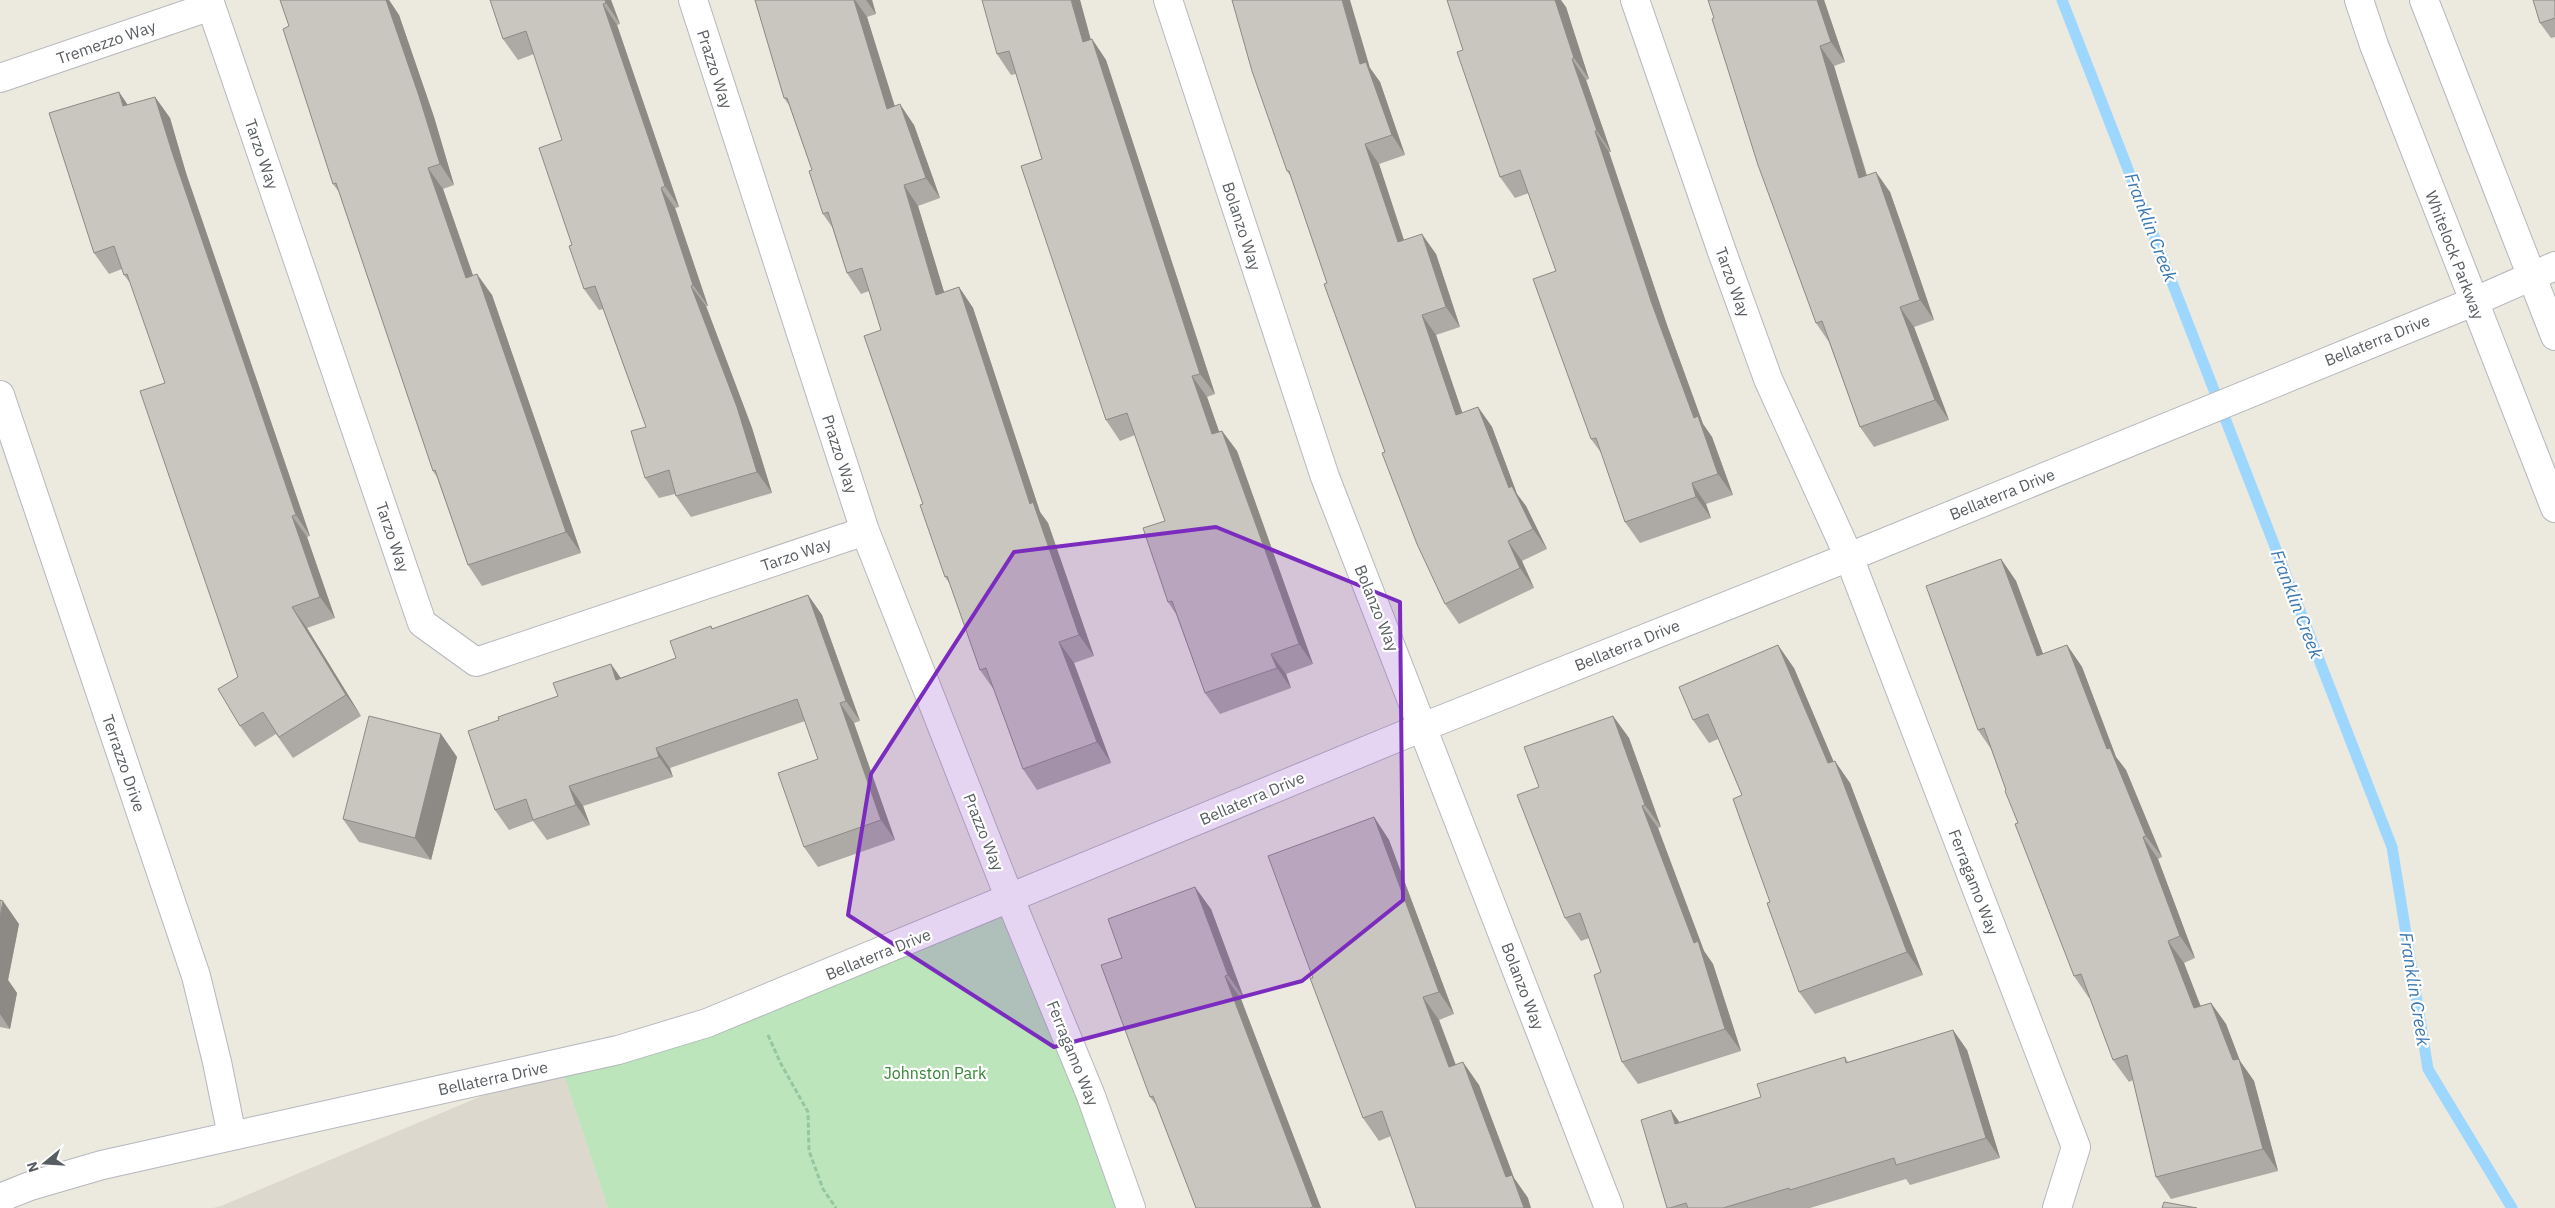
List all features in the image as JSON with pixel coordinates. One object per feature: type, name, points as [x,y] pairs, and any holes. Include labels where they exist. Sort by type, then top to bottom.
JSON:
[{"type":"street","name":"Prazzo Way","points":[[693,0],[865,531],[1010,900]]},
{"type":"street","name":"Bolanzo Way","points":[[1168,0],[1325,477],[1609,1208]]},
{"type":"street","name":"Tarzo Way","points":[[1635,0],[1717,240],[1768,379],[1849,556]]},
{"type":"street","name":"Whitelock Parkway","points":[[2359,0],[2374,45],[2473,302],[2555,508]]},
{"type":"street","points":[[2424,0],[2543,271],[2555,336]]},
{"type":"street","name":"Tarzo Way","points":[[210,3],[422,623],[476,662],[865,531]]},
{"type":"street","name":"Tremezzo Way","points":[[0,78],[210,3]]},
{"type":"street","name":"Bellaterra Drive","points":[[0,1198],[30,1186],[102,1165],[618,1050],[707,1023],[1010,900],[1423,727],[1849,556],[2397,331],[2473,302],[2543,271]]},
{"type":"street","name":"Terrazzo Drive","points":[[0,395],[196,976],[218,1062],[232,1136]]},
{"type":"street","name":"Ferragamo Way","points":[[1849,556],[2076,1146],[2057,1208]]},
{"type":"street","name":"Ferragamo Way","points":[[1010,900],[1091,1096],[1131,1208]]},
{"type":"path","points":[[755,1004],[781,1064],[808,1112],[809,1151],[823,1189],[836,1208]]},
{"type":"highlighted area","points":[[1216,527],[1400,602],[1403,900],[1302,981],[1054,1047],[848,915],[871,774],[1014,552]]},
{"type":"shaded area","points":[[560,1063],[608,1208],[213,1208],[221,1206]]},
{"type":"green space","name":"Johnston Park","points":[[1010,899],[1118,1208],[608,1208],[560,1063]]},
{"type":"building","points":[[280,0],[386,0],[440,164],[428,168],[466,278],[477,274],[566,532],[468,565],[435,470],[433,471],[336,183],[333,184],[283,29],[289,26]]},
{"type":"building","points":[[490,0],[605,0],[606,3],[603,4],[665,186],[661,188],[693,285],[691,286],[737,407],[757,472],[676,496],[669,470],[645,478],[631,431],[646,427],[595,286],[584,289],[569,246],[572,245],[539,148],[562,140],[526,31],[503,39]]},
{"type":"building","points":[[755,0],[854,0],[887,109],[900,104],[926,178],[904,185],[936,295],[959,287],[1030,504],[1033,502],[1079,635],[1059,642],[1097,742],[1023,769],[986,668],[980,670],[947,576],[945,577],[920,505],[923,504],[864,336],[881,330],[862,268],[847,273],[828,212],[823,214],[809,171],[812,170],[787,98],[784,98]]},
{"type":"building","points":[[982,0],[1071,0],[1083,42],[1092,39],[1200,374],[1192,376],[1212,434],[1222,431],[1299,644],[1271,654],[1277,668],[1205,693],[1172,601],[1168,602],[1143,528],[1165,521],[1127,413],[1106,420],[1021,166],[1042,159],[1009,51],[997,54]]},
{"type":"building","points":[[1232,0],[1342,0],[1360,64],[1366,62],[1392,135],[1365,144],[1398,242],[1422,234],[1446,307],[1422,315],[1456,415],[1478,407],[1509,488],[1512,486],[1533,529],[1508,541],[1520,568],[1445,604],[1417,544],[1382,453],[1385,452],[1324,284],[1327,283],[1289,171],[1287,171],[1252,71]]},
{"type":"building","points":[[1447,0],[1555,0],[1574,58],[1572,59],[1652,304],[1694,418],[1698,416],[1718,474],[1692,483],[1696,497],[1625,522],[1596,438],[1591,439],[1533,279],[1556,271],[1520,170],[1500,177],[1457,52],[1463,50]]},
{"type":"building","points":[[1708,0],[1817,0],[1831,42],[1820,46],[1859,178],[1876,172],[1920,300],[1900,307],[1935,400],[1860,427],[1822,321],[1816,323],[1758,165],[1712,19],[1714,18]]},
{"type":"building","points":[[2533,0],[2555,0],[2555,18],[2540,23]]},
{"type":"building","points":[[119,92],[123,106],[155,97],[296,515],[292,516],[320,597],[292,607],[346,695],[279,737],[263,712],[240,726],[218,689],[238,677],[140,391],[165,383],[127,274],[124,275],[114,246],[94,253],[49,113]]},
{"type":"building","points":[[2001,559],[2037,656],[2067,645],[2107,749],[2110,748],[2146,836],[2143,837],[2180,936],[2168,941],[2194,1008],[2211,1003],[2233,1060],[2239,1059],[2263,1149],[2156,1177],[2127,1055],[2113,1060],[2081,974],[2074,976],[2015,824],[2018,823],[1984,728],[1978,730],[1926,586]]},
{"type":"building","points":[[808,595],[846,701],[840,703],[881,820],[804,847],[778,773],[818,759],[797,699],[656,748],[659,757],[569,786],[576,805],[533,820],[526,799],[495,810],[468,731],[499,720],[498,717],[558,696],[553,683],[611,664],[616,680],[676,658],[670,641],[711,626],[712,629]]},
{"type":"building","points":[[1778,645],[1828,763],[1835,761],[1907,952],[1799,992],[1767,903],[1770,902],[1733,799],[1742,795],[1708,714],[1693,720],[1679,687]]},
{"type":"building","points":[[369,716],[441,734],[415,838],[343,819]]},
{"type":"building","points":[[1613,716],[1645,805],[1642,806],[1694,943],[1698,941],[1725,1029],[1622,1062],[1594,975],[1601,972],[1580,913],[1565,918],[1517,795],[1539,787],[1524,747]]},
{"type":"building","points":[[1374,817],[1439,992],[1423,997],[1449,1067],[1463,1062],[1506,1177],[1512,1175],[1524,1208],[1416,1208],[1382,1111],[1363,1118],[1310,978],[1313,978],[1268,856]]},
{"type":"building","points":[[1195,887],[1228,975],[1225,976],[1313,1207],[1196,1208],[1153,1096],[1150,1097],[1101,965],[1122,958],[1108,919]]},
{"type":"building","points":[[0,900],[3,901],[0,917]]},
{"type":"building","points":[[1953,1030],[1986,1138],[1896,1165],[1894,1158],[1790,1190],[1789,1188],[1723,1208],[1688,1208],[1686,1203],[1667,1208],[1641,1120],[1671,1110],[1675,1124],[1761,1097],[1757,1084],[1845,1057],[1846,1063]]},
{"type":"building","points":[[2164,1202],[2197,1208],[2162,1208]]},
{"type":"waterway","name":"Franklin Creek","points":[[2062,0],[2392,847],[2428,1069],[2512,1208]]}]
